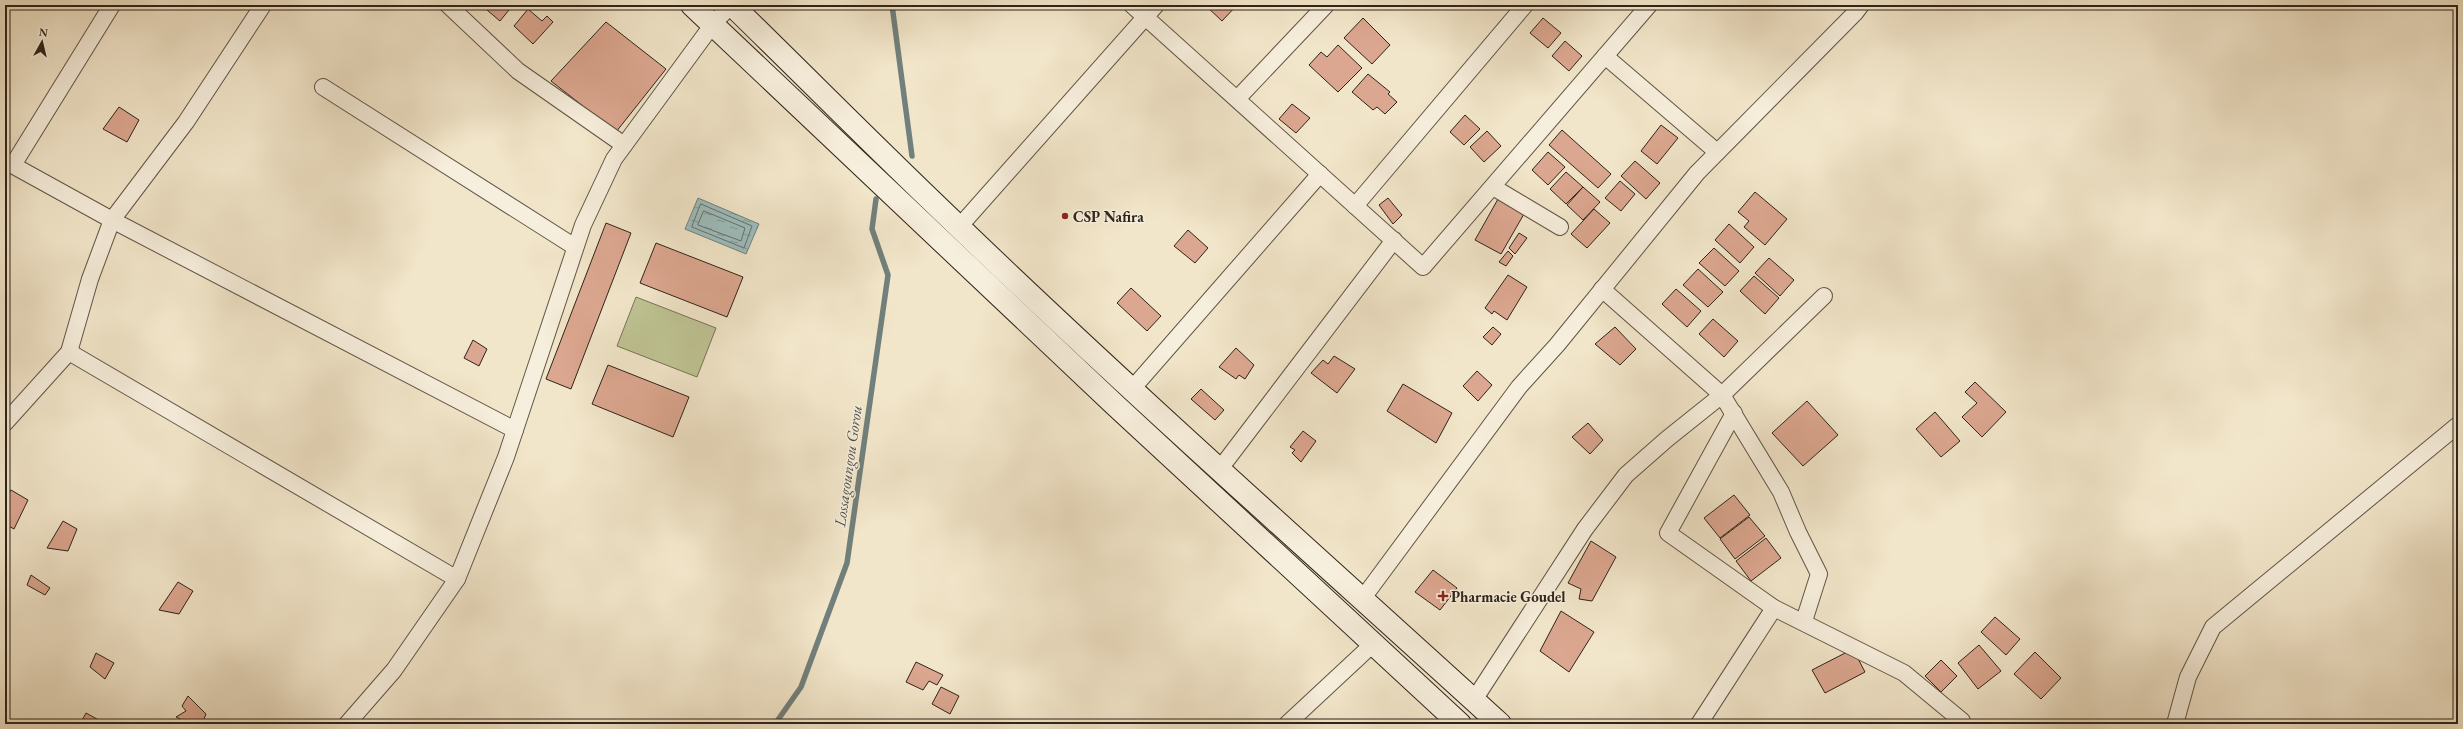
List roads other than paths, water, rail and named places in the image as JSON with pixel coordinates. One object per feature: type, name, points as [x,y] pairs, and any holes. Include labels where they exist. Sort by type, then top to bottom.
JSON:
[{"type":"main road","points":[[692,5],[1114,404],[1460,724]]},
{"type":"main road","points":[[732,5],[959,227],[1132,389],[1219,470],[1363,598],[1500,724]]},
{"type":"street","points":[[112,5],[9,163],[112,220],[515,430]]},
{"type":"street","points":[[5,423],[69,352],[90,279],[112,220],[186,122],[263,5]]},
{"type":"street","points":[[448,5],[518,71],[624,146]]},
{"type":"street","points":[[347,724],[394,670],[457,579],[515,430],[575,247],[614,159],[713,24],[732,5]]},
{"type":"street","points":[[1132,5],[1423,267],[1649,5]]},
{"type":"street","points":[[959,227],[1156,5]]},
{"type":"street","points":[[1237,99],[1326,5]]},
{"type":"street","points":[[1355,206],[1524,5]]},
{"type":"street","points":[[1363,598],[1486,430],[1697,173],[1855,13],[1860,5]]},
{"type":"street","points":[[1605,56],[1717,152]]},
{"type":"street","points":[[323,87],[575,247]]},
{"type":"street","points":[[1132,389],[1320,174]]},
{"type":"street","points":[[1493,187],[1560,227]]},
{"type":"street","points":[[1219,470],[1394,240]]},
{"type":"street","points":[[1602,289],[1722,395],[1734,413],[1781,492],[1798,532],[1819,574],[1804,621]]},
{"type":"street","points":[[1474,700],[1605,500],[1626,475],[1655,449],[1722,395],[1824,296]]},
{"type":"street","points":[[69,352],[457,579]]},
{"type":"street","points":[[1734,413],[1668,533],[1774,608],[1804,621],[1904,673],[1962,721],[1963,724]]},
{"type":"street","points":[[2175,724],[2188,677],[2213,627],[2458,425]]},
{"type":"street","points":[[1700,724],[1774,608]]},
{"type":"street","points":[[1287,724],[1372,644]]},
{"type":"water","points":[[698,198],[759,224],[746,254],[685,229]]},
{"type":"waterway","name":"Lossagoungou Gorou","points":[[892,5],[912,156]]},
{"type":"waterway","name":"Lossagoungou Gorou","points":[[775,724],[801,687],[847,563],[888,275],[872,229],[876,199]]},
{"type":"place","name":"CSP Nafira","points":[[1065,216]]},
{"type":"place","name":"Pharmacie Goudel","points":[[1443,596]]}]
